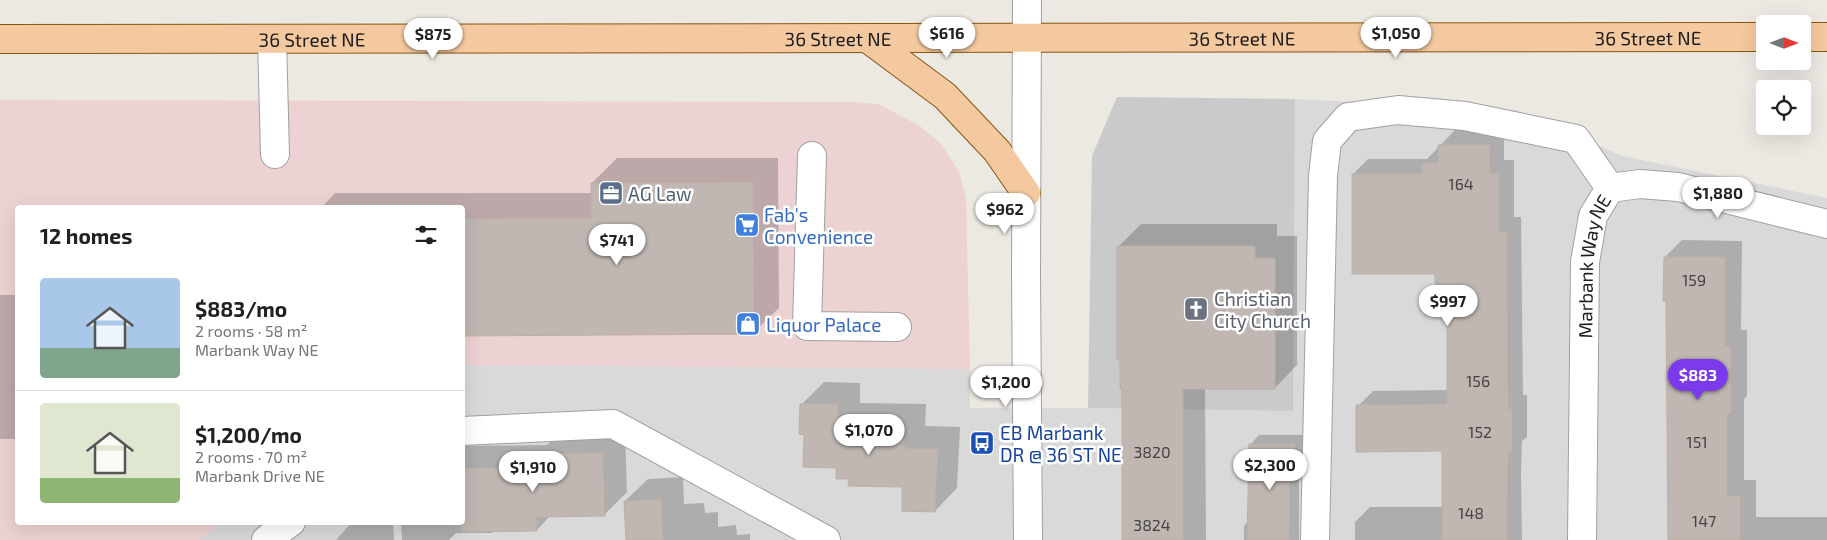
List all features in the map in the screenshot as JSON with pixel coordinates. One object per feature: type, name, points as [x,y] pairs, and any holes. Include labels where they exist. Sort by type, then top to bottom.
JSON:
[{"type":"main road","name":"36 Street NE","points":[[0,39],[1756,37]]},
{"type":"main road","points":[[1811,37],[1827,37]]},
{"type":"main road","points":[[867,38],[945,96],[997,151],[1026,193]]},
{"type":"street","points":[[1027,0],[1028,540]]},
{"type":"street","points":[[272,39],[274,154]]},
{"type":"street","points":[[1315,540],[1323,176],[1327,141],[1348,117],[1398,110],[1465,116],[1576,139],[1610,188]]},
{"type":"street","points":[[812,156],[807,326],[897,327]]},
{"type":"street","name":"Marbank Way NE","points":[[1582,540],[1585,262],[1593,216],[1610,188],[1640,184],[1678,187],[1827,224]]},
{"type":"street","points":[[465,431],[613,424],[826,540]]},
{"type":"street","points":[[266,540],[287,525]]},
{"type":"shaded area","points":[[1117,97],[1295,99],[1293,411],[1088,408],[1092,156]]},
{"type":"shaded area","points":[[1295,99],[1517,110],[1622,156],[1827,198],[1827,540],[199,540],[219,525],[465,525],[465,365],[970,369],[970,408],[1293,411]]},
{"type":"shaded area","points":[[0,100],[851,102],[878,104],[920,126],[942,145],[959,172],[966,199],[970,369],[465,365],[465,205],[15,205],[15,525],[219,525],[199,540],[0,540]]},
{"type":"building","points":[[1438,145],[1490,145],[1490,174],[1499,174],[1499,232],[1507,232],[1508,409],[1512,409],[1512,453],[1508,453],[1507,540],[1442,540],[1442,451],[1356,452],[1356,405],[1447,404],[1447,308],[1435,308],[1435,274],[1352,274],[1352,174],[1422,174],[1422,163],[1438,163]]},
{"type":"building","points":[[753,182],[754,334],[465,336],[465,219],[591,218],[591,183]]},
{"type":"building","name":"Christian City Church","points":[[1117,246],[1255,246],[1255,258],[1275,258],[1275,389],[1183,389],[1183,540],[1122,540],[1122,389],[1120,389],[1120,360],[1117,360]]},
{"type":"building","points":[[1664,257],[1725,257],[1725,346],[1731,346],[1731,414],[1727,414],[1727,496],[1740,496],[1740,540],[1668,540],[1666,301],[1663,301]]},
{"type":"building","points":[[800,404],[838,404],[838,425],[904,426],[904,448],[938,449],[935,512],[902,511],[902,487],[848,486],[849,479],[836,479],[836,468],[803,467],[804,435],[799,434]]},
{"type":"building","points":[[1249,444],[1295,444],[1295,475],[1290,475],[1289,540],[1247,540]]},
{"type":"building","points":[[603,453],[605,516],[537,517],[537,531],[462,532],[462,525],[465,525],[465,468],[536,467],[536,454]]},
{"type":"building","points":[[661,499],[663,540],[626,540],[624,501]]},
{"type":"place","name":"AG Law","points":[[611,193]]},
{"type":"place","name":"Fab's Convenience","points":[[747,225]]},
{"type":"place","name":"Christian City Church","points":[[1196,309]]},
{"type":"place","name":"Liquor Palace","points":[[748,324]]},
{"type":"place","name":"EB Marbank DR @ 36 ST NE","points":[[982,443]]}]
